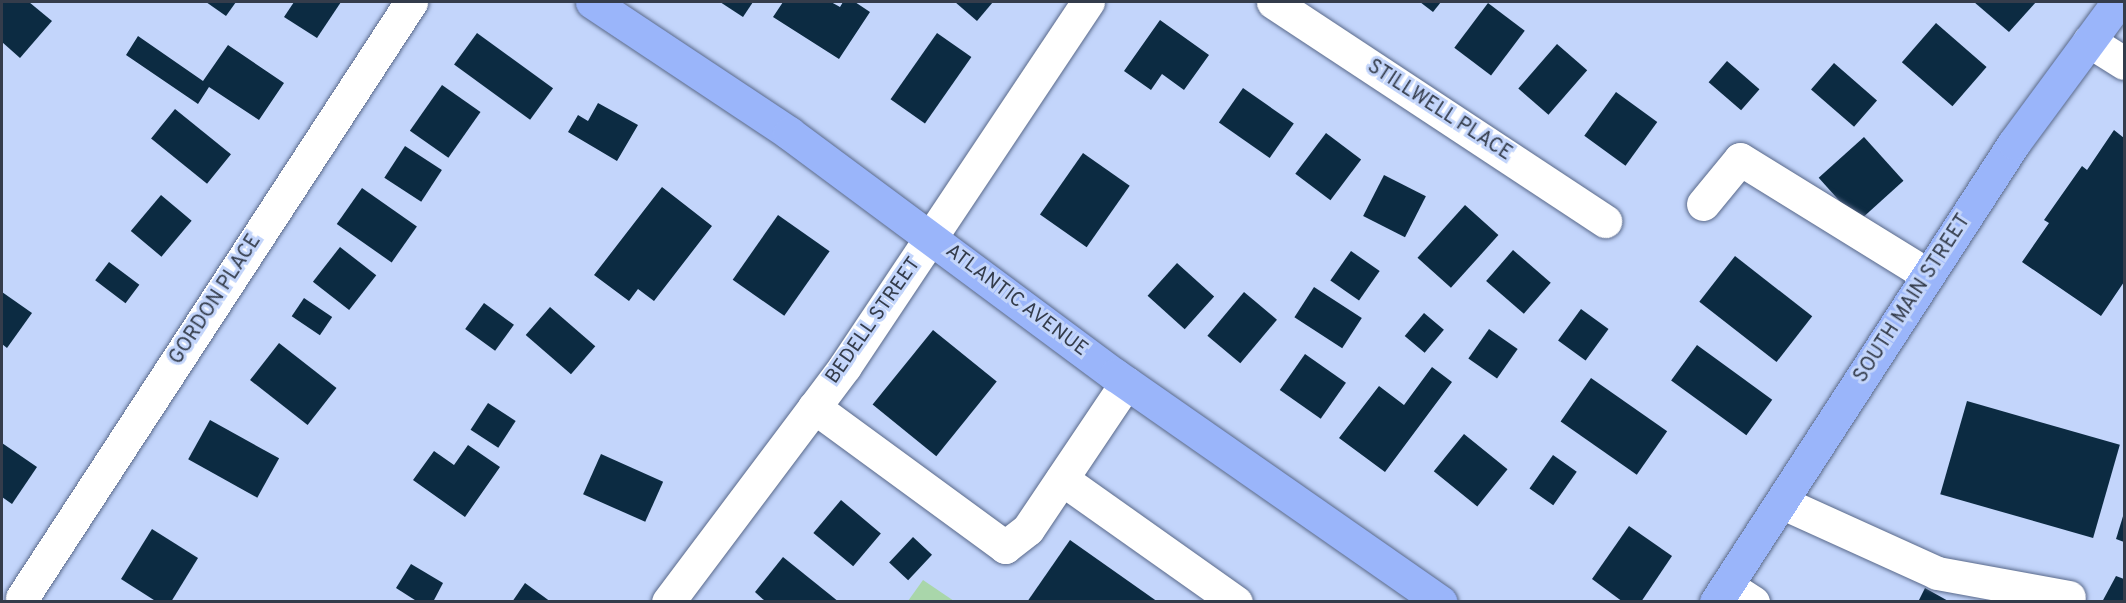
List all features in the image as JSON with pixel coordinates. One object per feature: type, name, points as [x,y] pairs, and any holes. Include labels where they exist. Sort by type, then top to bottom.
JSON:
[{"type":"main road","name":"ATLANTIC AVENUE","points":[[592,2],[789,133],[1126,382],[1441,602]]},
{"type":"main road","name":"SOUTH MAIN STREET","points":[[1732,596],[1783,503],[1928,275],[2014,143],[2118,2]]},
{"type":"street","name":"GORDON PLACE","points":[[17,594],[411,2]]},
{"type":"street","name":"BEDELL STREET","points":[[668,602],[813,407],[931,238],[1088,2]]},
{"type":"street","name":"STILLWELL PLACE","points":[[1273,2],[1605,221]]},
{"type":"street","points":[[2089,41],[2124,63]]},
{"type":"street","points":[[1703,204],[1740,159],[1928,275]]},
{"type":"street","points":[[813,407],[1005,547],[1028,529],[1126,382]]},
{"type":"street","points":[[1062,479],[1236,602]]},
{"type":"street","points":[[1783,503],[1937,573],[2069,597]]},
{"type":"green space","points":[[923,580],[954,601],[908,601]]},
{"type":"building","points":[[2,2],[29,2],[52,21],[20,58],[2,42]]},
{"type":"building","points":[[206,2],[236,2],[226,16]]},
{"type":"building","points":[[294,2],[341,2],[317,38],[284,17]]},
{"type":"building","points":[[720,2],[753,2],[743,17]]},
{"type":"building","points":[[783,2],[831,2],[840,7],[843,2],[855,2],[870,12],[839,59],[773,17]]},
{"type":"building","points":[[955,2],[993,2],[977,21]]},
{"type":"building","points":[[1420,2],[1441,2],[1433,12]]},
{"type":"building","points":[[1974,2],[2036,2],[2009,32]]},
{"type":"building","points":[[1488,3],[1525,31],[1491,75],[1454,48]]},
{"type":"building","points":[[1160,20],[1209,55],[1184,90],[1162,74],[1151,90],[1124,71]]},
{"type":"building","points":[[1936,23],[1987,67],[1952,106],[1902,62]]},
{"type":"building","points":[[477,33],[553,88],[530,120],[454,65]]},
{"type":"building","points":[[937,33],[971,57],[925,123],[891,99]]},
{"type":"building","points":[[138,36],[203,81],[228,45],[284,83],[259,120],[209,87],[198,104],[126,55]]},
{"type":"building","points":[[1557,44],[1587,70],[1548,115],[1518,89]]},
{"type":"building","points":[[1727,61],[1759,89],[1741,110],[1709,82]]},
{"type":"building","points":[[1834,63],[1877,100],[1854,127],[1811,89]]},
{"type":"building","points":[[442,85],[481,112],[448,158],[410,131]]},
{"type":"building","points":[[1243,88],[1294,124],[1270,158],[1219,122]]},
{"type":"building","points":[[1616,92],[1657,122],[1626,166],[1584,136]]},
{"type":"building","points":[[598,103],[638,125],[617,161],[568,132],[578,115],[588,121]]},
{"type":"building","points":[[175,109],[231,154],[207,184],[151,139]]},
{"type":"building","points":[[2114,130],[2124,138],[2124,282],[2101,316],[2022,262],[2049,223],[2044,220],[2082,166],[2087,170]]},
{"type":"building","points":[[1326,133],[1361,159],[1330,200],[1295,174]]},
{"type":"building","points":[[1864,137],[1903,181],[1858,222],[1819,178]]},
{"type":"building","points":[[405,146],[442,170],[421,202],[384,178]]},
{"type":"building","points":[[1083,153],[1130,186],[1087,247],[1040,214]]},
{"type":"building","points":[[1384,175],[1426,196],[1405,237],[1363,216]]},
{"type":"building","points":[[662,187],[712,226],[654,301],[638,289],[629,301],[594,275]]},
{"type":"building","points":[[362,188],[417,226],[392,262],[337,224]]},
{"type":"building","points":[[161,195],[192,221],[161,257],[131,231]]},
{"type":"building","points":[[1465,205],[1498,235],[1451,288],[1417,258]]},
{"type":"building","points":[[778,215],[830,251],[784,316],[733,280]]},
{"type":"building","points":[[340,247],[376,275],[349,310],[313,282]]},
{"type":"building","points":[[1513,250],[1551,283],[1524,314],[1486,281]]},
{"type":"building","points":[[1351,251],[1380,271],[1359,301],[1330,280]]},
{"type":"building","points":[[1735,256],[1812,316],[1777,362],[1699,302]]},
{"type":"building","points":[[109,262],[139,285],[126,303],[95,280]]},
{"type":"building","points":[[1177,263],[1214,296],[1185,329],[1148,296]]},
{"type":"building","points":[[1314,287],[1362,318],[1342,348],[1294,317]]},
{"type":"building","points":[[2,292],[32,313],[7,348],[2,344]]},
{"type":"building","points":[[1244,292],[1277,320],[1240,363],[1207,336]]},
{"type":"building","points":[[304,298],[332,317],[320,335],[292,316]]},
{"type":"building","points":[[484,303],[514,325],[495,351],[465,329]]},
{"type":"building","points":[[550,307],[595,346],[571,374],[526,335]]},
{"type":"building","points":[[1581,309],[1609,329],[1586,361],[1558,341]]},
{"type":"building","points":[[1424,313],[1444,330],[1425,353],[1405,336]]},
{"type":"building","points":[[1489,329],[1518,349],[1497,379],[1468,358]]},
{"type":"building","points":[[933,330],[997,382],[936,456],[873,405]]},
{"type":"building","points":[[279,343],[337,388],[308,425],[250,380]]},
{"type":"building","points":[[1697,345],[1772,400],[1746,435],[1671,381]]},
{"type":"building","points":[[1305,354],[1346,383],[1321,419],[1280,390]]},
{"type":"building","points":[[1432,367],[1452,382],[1385,472],[1339,438],[1379,386],[1404,405]]},
{"type":"building","points":[[1591,378],[1667,431],[1637,475],[1561,421]]},
{"type":"building","points":[[1967,401],[2120,445],[2093,538],[1940,494]]},
{"type":"building","points":[[488,403],[516,421],[498,448],[471,430]]},
{"type":"building","points":[[210,420],[279,458],[257,498],[188,459]]},
{"type":"building","points":[[1464,434],[1508,469],[1477,507],[1434,471]]},
{"type":"building","points":[[2,443],[37,467],[12,504],[2,497]]},
{"type":"building","points":[[468,445],[500,467],[465,517],[413,480],[434,451],[454,465]]},
{"type":"building","points":[[601,454],[663,482],[645,522],[583,494]]},
{"type":"building","points":[[1553,455],[1577,472],[1553,505],[1529,489]]},
{"type":"building","points":[[841,500],[881,533],[853,566],[813,533]]},
{"type":"building","points":[[2124,513],[2124,542],[2116,539]]},
{"type":"building","points":[[1629,526],[1672,556],[1641,602],[1623,602],[1592,579]]},
{"type":"building","points":[[152,529],[198,558],[171,602],[157,602],[121,579]]},
{"type":"building","points":[[913,537],[932,555],[908,580],[889,563]]},
{"type":"building","points":[[1070,540],[1158,602],[1027,602]]},
{"type":"building","points":[[783,557],[839,602],[766,602],[755,592]]},
{"type":"building","points":[[411,564],[443,583],[433,602],[418,602],[396,588]]},
{"type":"building","points":[[2116,576],[2124,579],[2124,602],[2102,602]]},
{"type":"building","points":[[525,583],[551,602],[512,602]]},
{"type":"building","points":[[1925,588],[1950,602],[1918,602]]}]
